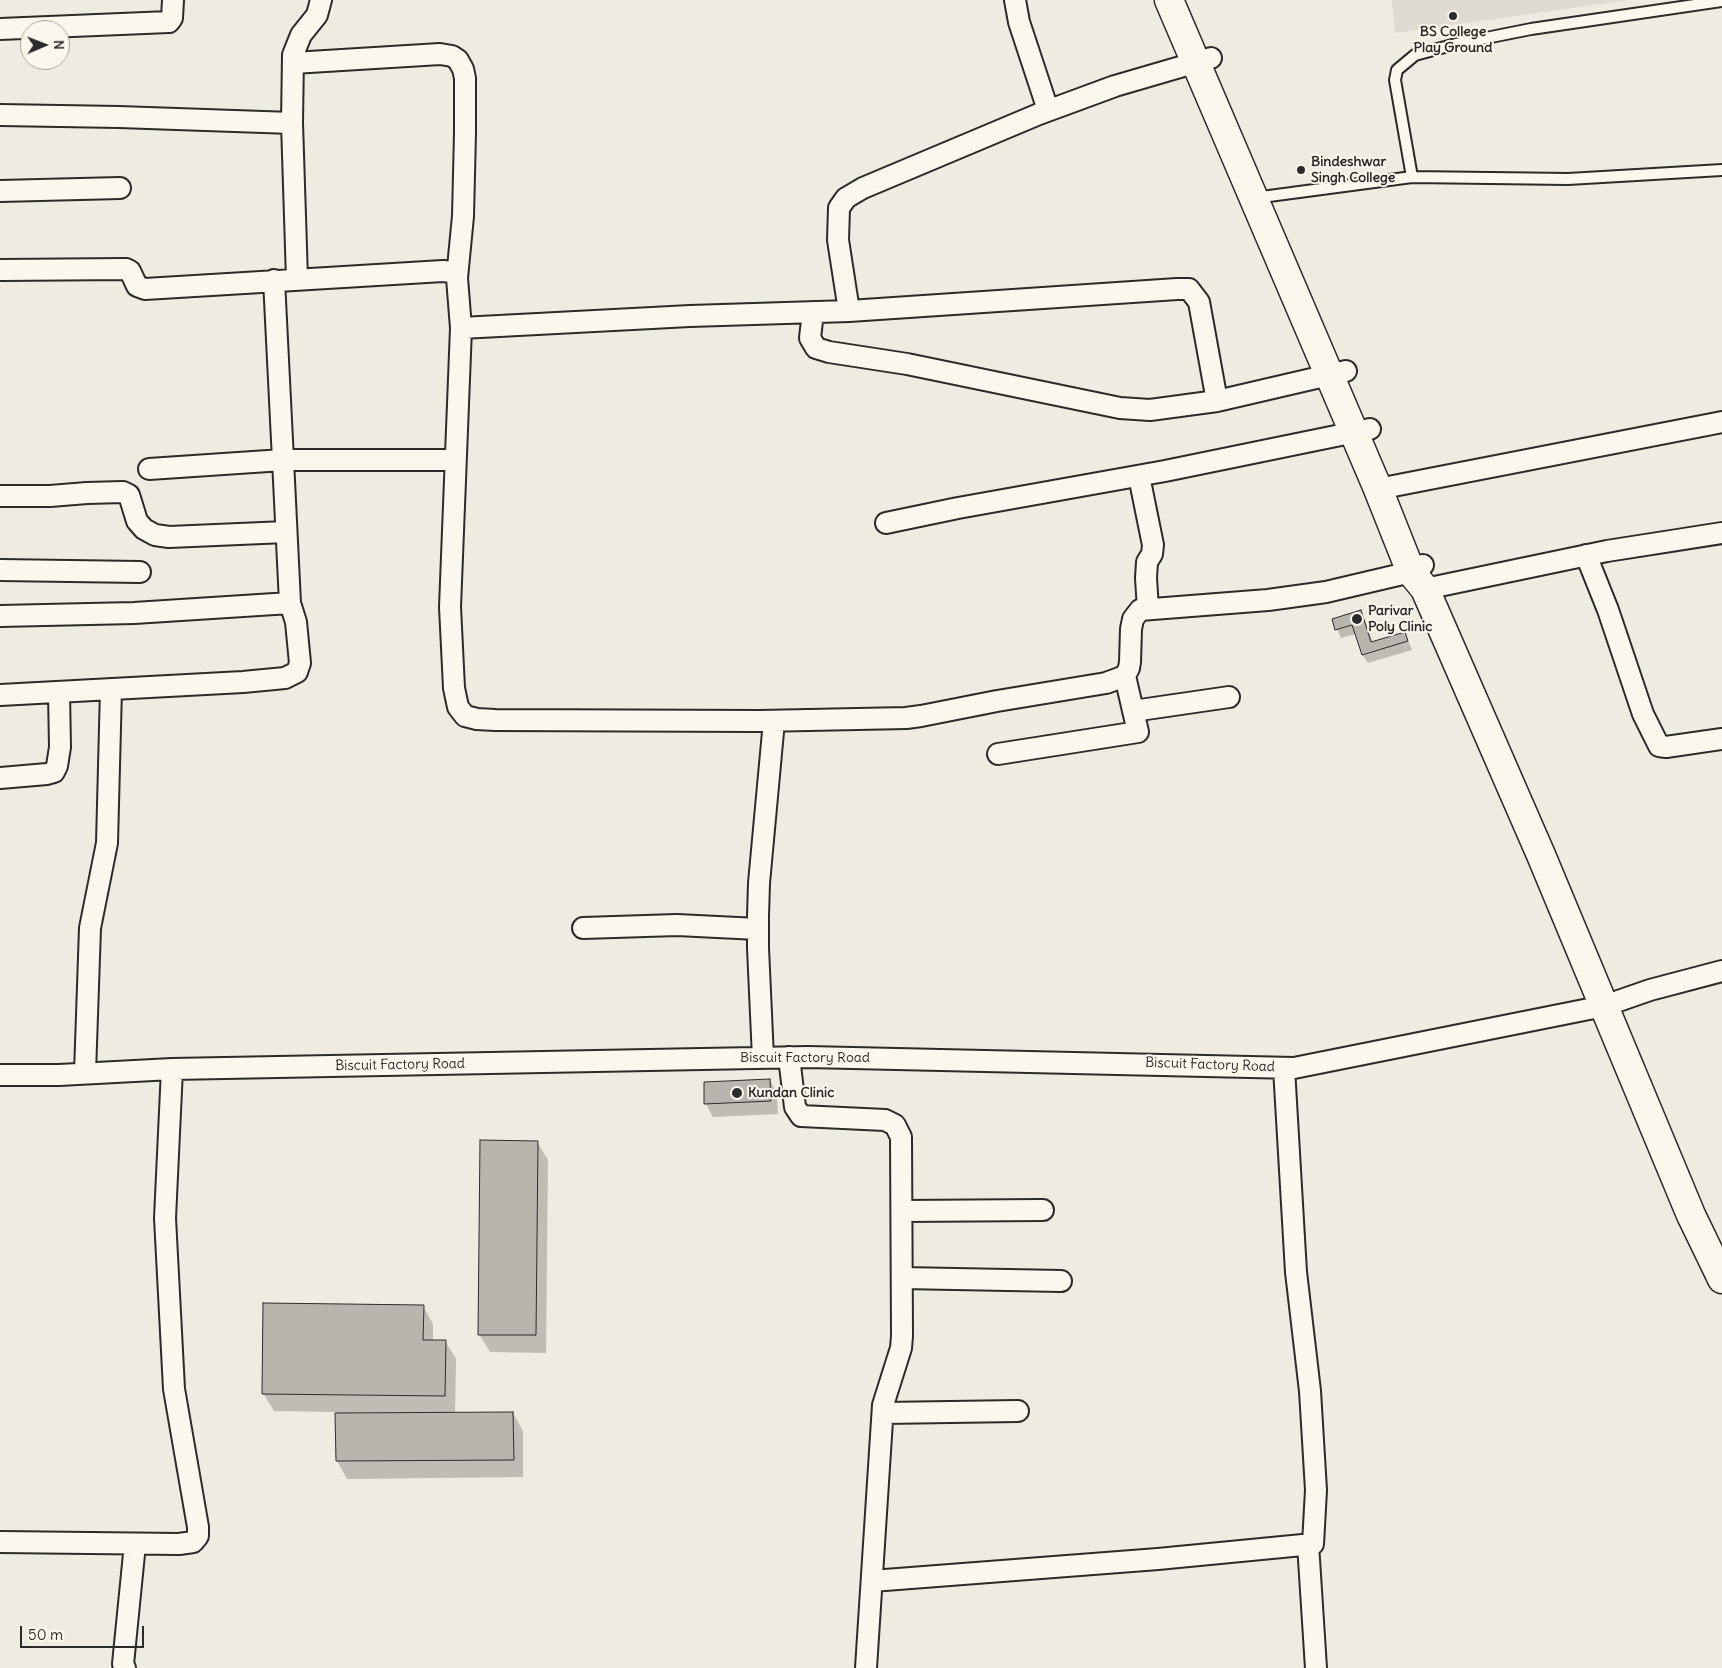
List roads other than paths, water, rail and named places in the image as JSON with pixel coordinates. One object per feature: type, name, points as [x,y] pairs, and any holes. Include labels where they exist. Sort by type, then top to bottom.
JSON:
[{"type":"main road","points":[[1169,0],[1203,60],[1386,488],[1420,575],[1541,855],[1691,1216],[1722,1279]]},
{"type":"main road","points":[[1186,0],[1203,60]]},
{"type":"street","points":[[0,29],[168,22],[172,18],[173,0]]},
{"type":"street","points":[[297,279],[292,123],[293,63],[296,44],[316,16],[320,0]]},
{"type":"street","points":[[1015,0],[1019,22],[1048,110]]},
{"type":"street","points":[[293,63],[425,54],[452,56],[458,60],[463,69],[465,78],[463,216],[457,278],[461,328],[450,607],[454,688],[458,707],[465,716],[495,720],[774,721],[906,718],[1106,683],[1125,676]]},
{"type":"street","points":[[849,310],[838,232],[839,208],[846,198],[863,188],[1048,110],[1115,86],[1203,60]]},
{"type":"street","points":[[0,115],[292,123]]},
{"type":"street","points":[[0,191],[120,188]]},
{"type":"street","points":[[0,270],[126,269],[130,271],[137,286],[145,289],[442,271],[452,272],[457,278]]},
{"type":"street","points":[[0,695],[243,682],[285,678],[297,672],[300,663],[296,622],[290,603],[274,280]]},
{"type":"street","points":[[461,328],[690,316],[813,312],[1189,289],[1199,302],[1218,401]]},
{"type":"street","points":[[813,312],[810,338],[816,348],[829,352],[916,366],[1120,408],[1150,410],[1218,401],[1337,373]]},
{"type":"street","points":[[1386,488],[1722,422]]},
{"type":"street","points":[[886,523],[958,508],[1139,476],[1361,430]]},
{"type":"street","points":[[149,469],[283,460],[455,460]]},
{"type":"street","points":[[1139,476],[1153,545],[1152,554],[1147,562],[1148,609]]},
{"type":"street","points":[[0,496],[50,496],[123,492],[129,495],[138,521],[144,529],[155,535],[169,537],[286,532]]},
{"type":"street","points":[[998,754],[1138,732],[1125,676],[1130,662],[1133,619],[1140,610],[1268,600],[1326,592],[1420,575],[1586,556],[1722,533]]},
{"type":"street","points":[[1586,556],[1608,610],[1643,714],[1659,746],[1666,747],[1722,739]]},
{"type":"street","points":[[0,570],[140,572]]},
{"type":"street","points":[[0,616],[134,613],[290,603]]},
{"type":"street","points":[[85,1074],[90,928],[107,843],[111,689]]},
{"type":"street","points":[[0,778],[54,772],[57,766],[60,747],[59,692]]},
{"type":"street","points":[[1133,711],[1229,697]]},
{"type":"street","points":[[764,1058],[758,929],[759,883],[774,721]]},
{"type":"street","points":[[583,928],[677,925],[758,929]]},
{"type":"street","name":"Biscuit Factory Road","points":[[0,1075],[85,1074],[172,1069],[789,1057],[1180,1064],[1294,1068],[1604,1006],[1650,990],[1722,971]]},
{"type":"street","points":[[789,1057],[795,1107],[802,1116],[885,1120],[896,1125],[901,1137],[902,1336],[901,1348],[886,1392],[883,1413],[866,1668]]},
{"type":"street","points":[[872,1581],[1148,1560],[1312,1544],[1316,1490],[1310,1391],[1296,1272],[1284,1068]]},
{"type":"street","points":[[0,1542],[179,1544],[193,1542],[198,1536],[174,1389],[165,1218],[172,1069]]},
{"type":"street","points":[[902,1211],[1043,1210]]},
{"type":"street","points":[[902,1278],[1061,1281]]},
{"type":"street","points":[[883,1413],[1018,1412]]},
{"type":"street","points":[[125,1668],[123,1664],[135,1544]]},
{"type":"street","points":[[1308,1544],[1316,1668]]},
{"type":"lane","points":[[1412,177],[1395,80],[1397,70],[1415,55],[1456,44],[1530,29],[1722,2]]},
{"type":"lane","points":[[1262,197],[1412,177],[1568,179],[1722,170]]},
{"type":"place","name":"BS College Play Ground","points":[[1453,16]]},
{"type":"place","name":"Bindeshwar Singh College","points":[[1301,170]]},
{"type":"place","name":"Parivar Poly Clinic","points":[[1357,619]]},
{"type":"place","name":"Kundan Clinic","points":[[737,1093]]}]
